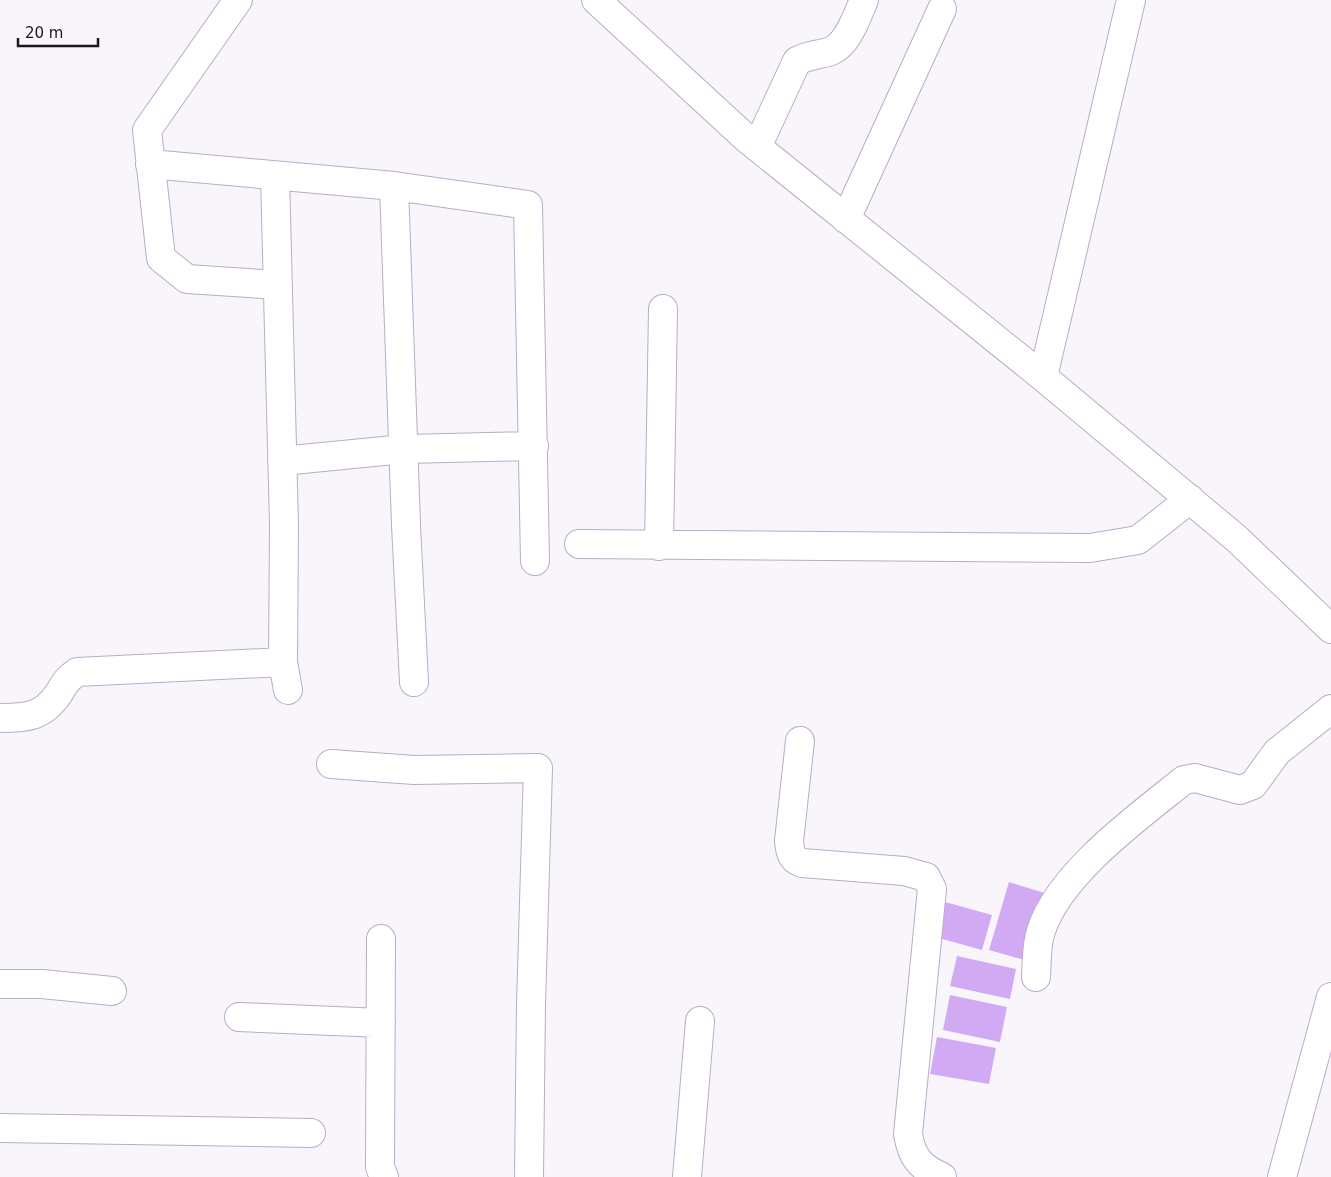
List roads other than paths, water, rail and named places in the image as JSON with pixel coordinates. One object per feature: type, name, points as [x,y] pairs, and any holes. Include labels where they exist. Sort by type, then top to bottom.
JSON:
[{"type":"street","points":[[238,0],[146,130],[161,258],[187,279],[278,285]]},
{"type":"street","points":[[596,0],[758,147],[1043,376],[1237,539],[1331,630]]},
{"type":"street","points":[[758,147],[797,61],[804,57],[830,52],[840,46],[864,0]]},
{"type":"street","points":[[1043,376],[1131,0]]},
{"type":"street","points":[[846,219],[942,9]]},
{"type":"street","points":[[150,164],[394,186],[528,205],[535,561]]},
{"type":"street","points":[[275,176],[282,461],[283,662],[288,690]]},
{"type":"street","points":[[394,186],[414,682]]},
{"type":"street","points":[[658,546],[663,308]]},
{"type":"street","points":[[282,461],[404,450],[534,446]]},
{"type":"street","points":[[579,544],[1090,548],[1138,540],[1190,499]]},
{"type":"street","points":[[0,718],[36,715],[47,708],[66,679],[77,672],[283,662]]},
{"type":"street","points":[[1036,977],[1040,932],[1058,898],[1087,864],[1115,836],[1184,780],[1195,778],[1240,790],[1253,785],[1277,752],[1331,710]]},
{"type":"street","points":[[800,741],[789,841],[790,853],[795,860],[802,863],[904,871],[926,877],[932,889],[908,1134],[911,1152],[926,1169],[942,1177]]},
{"type":"street","points":[[331,764],[414,770],[538,768],[531,1004],[529,1177]]},
{"type":"street","points":[[381,939],[380,1167],[384,1177]]},
{"type":"street","points":[[0,984],[42,984],[112,991]]},
{"type":"street","points":[[1282,1177],[1331,997]]},
{"type":"street","points":[[239,1018],[381,1023]]},
{"type":"street","points":[[687,1177],[700,1022]]},
{"type":"street","points":[[0,1128],[311,1134]]}]
